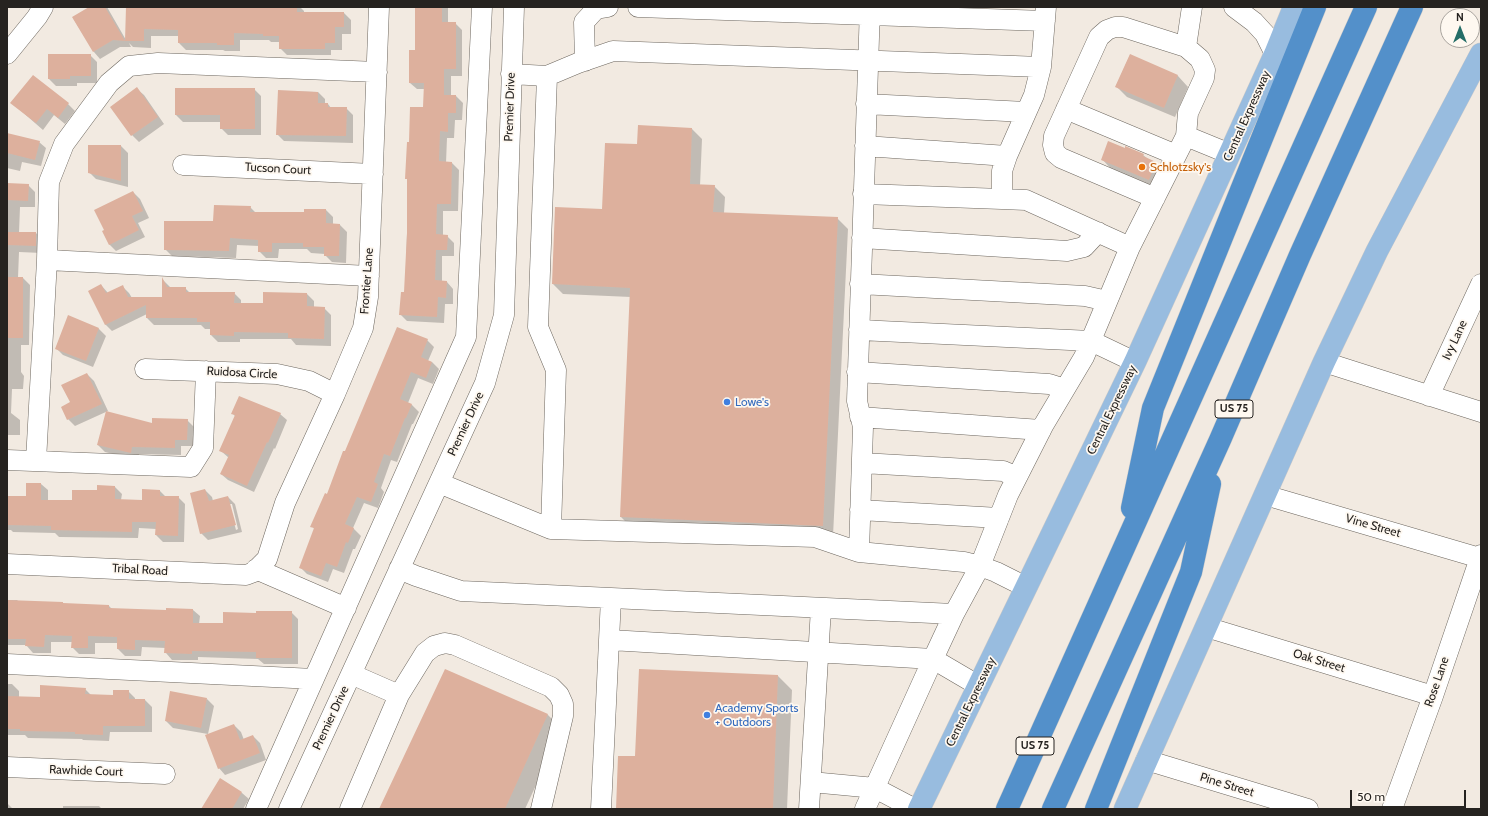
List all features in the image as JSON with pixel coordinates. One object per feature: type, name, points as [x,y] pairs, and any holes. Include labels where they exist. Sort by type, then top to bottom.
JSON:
[{"type":"highway","points":[[1122,552],[1153,408],[1316,7]]},
{"type":"highway","name":"US 75","points":[[1007,809],[1366,7]]},
{"type":"highway","name":"US 75","points":[[1053,809],[1220,440],[1303,248],[1412,7]]},
{"type":"highway","points":[[1096,809],[1191,572],[1220,440]]},
{"type":"main road","name":"Central Expressway","points":[[919,809],[1135,362],[1275,54],[1294,7]]},
{"type":"main road","points":[[1125,809],[1324,362],[1377,251],[1481,54]]},
{"type":"street","points":[[7,54],[37,17],[43,7]]},
{"type":"street","name":"Frontier Lane","points":[[262,564],[285,502],[335,394],[363,328],[368,297],[379,7]]},
{"type":"street","points":[[256,809],[466,337],[482,7]]},
{"type":"street","name":"Premier Drive","points":[[289,809],[485,383],[504,315],[514,7]]},
{"type":"street","points":[[585,61],[584,22],[596,9],[608,7]]},
{"type":"street","points":[[638,7],[1045,14],[1041,67],[1034,95],[1006,156],[1002,171],[1002,199]]},
{"type":"street","points":[[1186,47],[1192,7]]},
{"type":"street","points":[[1234,7],[1254,22],[1265,34],[1275,54]]},
{"type":"street","points":[[859,552],[863,427],[856,401],[869,11]]},
{"type":"street","points":[[865,809],[954,614],[980,566],[1008,495],[1041,430],[1084,357],[1130,247],[1155,198],[1176,155],[1186,136],[1188,114],[1204,78],[1205,70],[1200,59],[1186,47],[1123,27],[1115,27],[1107,30],[1100,38],[1066,109],[1054,136],[1053,144],[1055,153],[1061,158],[1155,198]]},
{"type":"street","points":[[511,74],[548,76],[612,51],[1041,67]]},
{"type":"street","points":[[36,462],[47,260],[49,182],[64,144],[109,83],[129,66],[158,63],[376,72]]},
{"type":"street","points":[[548,76],[538,327],[556,370],[550,529]]},
{"type":"street","points":[[866,104],[1026,112]]},
{"type":"street","points":[[1066,109],[1176,155]]},
{"type":"street","points":[[1186,136],[1230,154]]},
{"type":"street","points":[[865,146],[1006,156]]},
{"type":"street","name":"Tucson Court","points":[[183,165],[373,174]]},
{"type":"street","points":[[864,194],[1026,200],[1130,247]]},
{"type":"street","points":[[862,238],[1068,251],[1084,247],[1098,232]]},
{"type":"street","points":[[47,260],[369,276]]},
{"type":"street","points":[[860,284],[1085,296],[1108,301]]},
{"type":"street","name":"Ivy Lane","points":[[1429,396],[1481,284]]},
{"type":"street","points":[[859,330],[1091,341],[1135,362]]},
{"type":"street","points":[[1324,362],[1481,412]]},
{"type":"street","name":"Ruidosa Circle","points":[[145,369],[277,374],[309,381],[335,394]]},
{"type":"street","points":[[7,460],[191,467],[202,448],[206,371]]},
{"type":"street","points":[[857,372],[1049,384],[1065,389]]},
{"type":"street","points":[[860,417],[1041,430]]},
{"type":"street","points":[[862,463],[1003,471],[1017,477]]},
{"type":"street","points":[[439,483],[550,529],[815,537],[859,552],[964,562],[996,572],[1026,587]]},
{"type":"street","name":"Vine Street","points":[[1266,495],[1481,556]]},
{"type":"street","points":[[860,510],[999,518]]},
{"type":"street","name":"Rose Lane","points":[[1392,809],[1481,556]]},
{"type":"street","name":"Tribal Road","points":[[7,564],[246,575],[254,572],[262,564]]},
{"type":"street","points":[[262,564],[346,608]]},
{"type":"street","points":[[399,569],[462,591],[954,614]]},
{"type":"street","points":[[601,809],[612,598]]},
{"type":"street","points":[[809,809],[821,608]]},
{"type":"street","name":"Oak Street","points":[[1206,627],[1433,696]]},
{"type":"street","points":[[610,640],[933,659],[979,686]]},
{"type":"street","points":[[350,809],[399,695],[425,653],[434,646],[445,643],[455,645],[550,687],[559,694],[563,704],[564,716],[541,809]]},
{"type":"street","points":[[7,664],[314,679]]},
{"type":"street","points":[[351,674],[399,695]]},
{"type":"street","name":"Pine Street","points":[[1146,760],[1308,809]]},
{"type":"street","name":"Rawhide Court","points":[[7,768],[165,774]]},
{"type":"street","points":[[810,782],[875,788],[915,809]]},
{"type":"building","points":[[89,7],[105,7],[125,41],[113,40],[93,52],[72,17]]},
{"type":"building","points":[[126,7],[297,7],[297,12],[344,12],[344,27],[335,27],[335,43],[325,43],[325,49],[279,49],[279,36],[263,36],[263,34],[234,33],[234,45],[217,45],[217,43],[178,43],[178,30],[144,29],[144,41],[125,41]]},
{"type":"building","points":[[415,7],[442,7],[442,22],[456,22],[456,69],[444,69],[444,95],[456,95],[456,113],[448,113],[448,132],[440,131],[439,161],[452,162],[451,204],[437,204],[436,234],[448,235],[447,250],[436,250],[435,280],[447,281],[446,298],[438,297],[437,317],[399,315],[401,292],[404,292],[407,233],[407,179],[405,179],[407,142],[409,142],[410,107],[423,107],[424,83],[409,83],[409,50],[415,50]]},
{"type":"building","points":[[48,54],[91,54],[91,76],[70,76],[70,79],[48,79]]},
{"type":"building","points":[[1130,54],[1178,75],[1164,108],[1115,87]]},
{"type":"building","points":[[33,75],[69,103],[58,118],[47,109],[36,123],[10,103]]},
{"type":"building","points":[[137,87],[158,117],[131,136],[110,107]]},
{"type":"building","points":[[175,88],[255,88],[255,129],[220,129],[220,115],[175,115]]},
{"type":"building","points":[[278,90],[318,92],[318,103],[328,103],[328,107],[347,107],[346,136],[276,135]]},
{"type":"building","name":"Lowe's","points":[[638,125],[692,128],[690,184],[715,185],[713,212],[838,217],[823,526],[620,517],[630,288],[552,284],[555,207],[602,209],[605,143],[637,144]]},
{"type":"building","points":[[7,133],[40,141],[35,160],[7,153]]},
{"type":"building","points":[[1108,141],[1144,154],[1143,156],[1156,162],[1149,180],[1101,160]]},
{"type":"building","points":[[88,145],[121,145],[121,181],[88,173]]},
{"type":"building","points":[[7,183],[29,184],[28,201],[7,200]]},
{"type":"building","points":[[133,191],[143,211],[132,216],[139,230],[109,245],[102,231],[104,230],[94,210]]},
{"type":"building","points":[[214,205],[251,206],[250,212],[304,212],[304,209],[326,209],[326,223],[340,224],[339,256],[324,256],[324,247],[303,247],[303,243],[272,243],[272,252],[258,252],[258,240],[230,238],[229,251],[164,250],[164,221],[213,221]]},
{"type":"building","points":[[7,232],[36,232],[36,246],[7,245]]},
{"type":"building","points":[[7,277],[23,277],[23,338],[7,338]]},
{"type":"building","points":[[162,277],[167,287],[186,287],[186,292],[235,292],[234,303],[263,303],[263,292],[307,293],[307,306],[325,307],[324,339],[288,338],[288,333],[234,332],[234,336],[210,335],[210,322],[197,322],[197,318],[146,318],[146,305],[105,325],[88,291],[101,284],[106,293],[123,285],[128,297],[162,297]]},
{"type":"building","points":[[68,315],[99,328],[86,361],[55,349]]},
{"type":"building","points":[[397,327],[428,339],[421,357],[432,362],[426,378],[411,372],[400,399],[412,404],[390,456],[384,454],[374,482],[378,484],[371,502],[357,497],[345,524],[354,528],[348,543],[346,542],[337,567],[326,563],[321,576],[299,568],[314,528],[310,527],[325,493],[327,494],[343,451],[345,451]]},
{"type":"building","points":[[87,373],[102,404],[67,420],[61,407],[70,402],[61,385]]},
{"type":"building","points":[[239,396],[281,413],[247,486],[220,474],[229,455],[219,451],[235,415],[231,414]]},
{"type":"building","points":[[106,411],[152,423],[152,418],[188,419],[187,440],[175,440],[175,448],[132,447],[131,453],[97,445]]},
{"type":"building","points":[[26,483],[41,483],[41,500],[72,500],[72,490],[97,490],[97,485],[115,486],[115,499],[142,500],[142,489],[160,490],[160,496],[179,496],[178,536],[155,535],[156,522],[132,522],[132,532],[51,530],[51,526],[7,525],[7,496],[26,496]]},
{"type":"building","points":[[205,489],[209,501],[228,496],[236,525],[200,534],[190,493]]},
{"type":"building","points":[[7,600],[109,605],[109,608],[166,610],[166,608],[193,609],[193,623],[223,623],[223,612],[256,613],[256,611],[292,611],[292,658],[256,658],[256,652],[192,651],[192,654],[164,653],[165,641],[135,640],[135,650],[117,649],[117,637],[88,636],[88,648],[71,648],[72,636],[45,635],[44,647],[25,646],[26,639],[7,639]]},
{"type":"building","points":[[445,669],[548,714],[505,809],[379,809]]},
{"type":"building","name":"Academy Sports + Outdoors","points":[[639,669],[778,675],[773,809],[616,809],[618,756],[635,756]]},
{"type":"building","points":[[40,685],[86,688],[85,694],[113,695],[113,690],[129,690],[129,699],[145,699],[145,726],[103,726],[103,735],[75,734],[75,732],[20,731],[20,729],[7,729],[7,696],[40,697]]},
{"type":"building","points":[[170,691],[207,698],[201,728],[165,721]]},
{"type":"building","points":[[234,724],[240,740],[253,735],[260,753],[218,769],[205,735]]},
{"type":"building","points":[[220,778],[242,792],[232,809],[201,809]]},
{"type":"place","name":"Schlotzsky's","points":[[1142,167]]},
{"type":"place","name":"Lowe's","points":[[727,402]]},
{"type":"place","name":"Academy Sports + Outdoors","points":[[707,715]]}]
